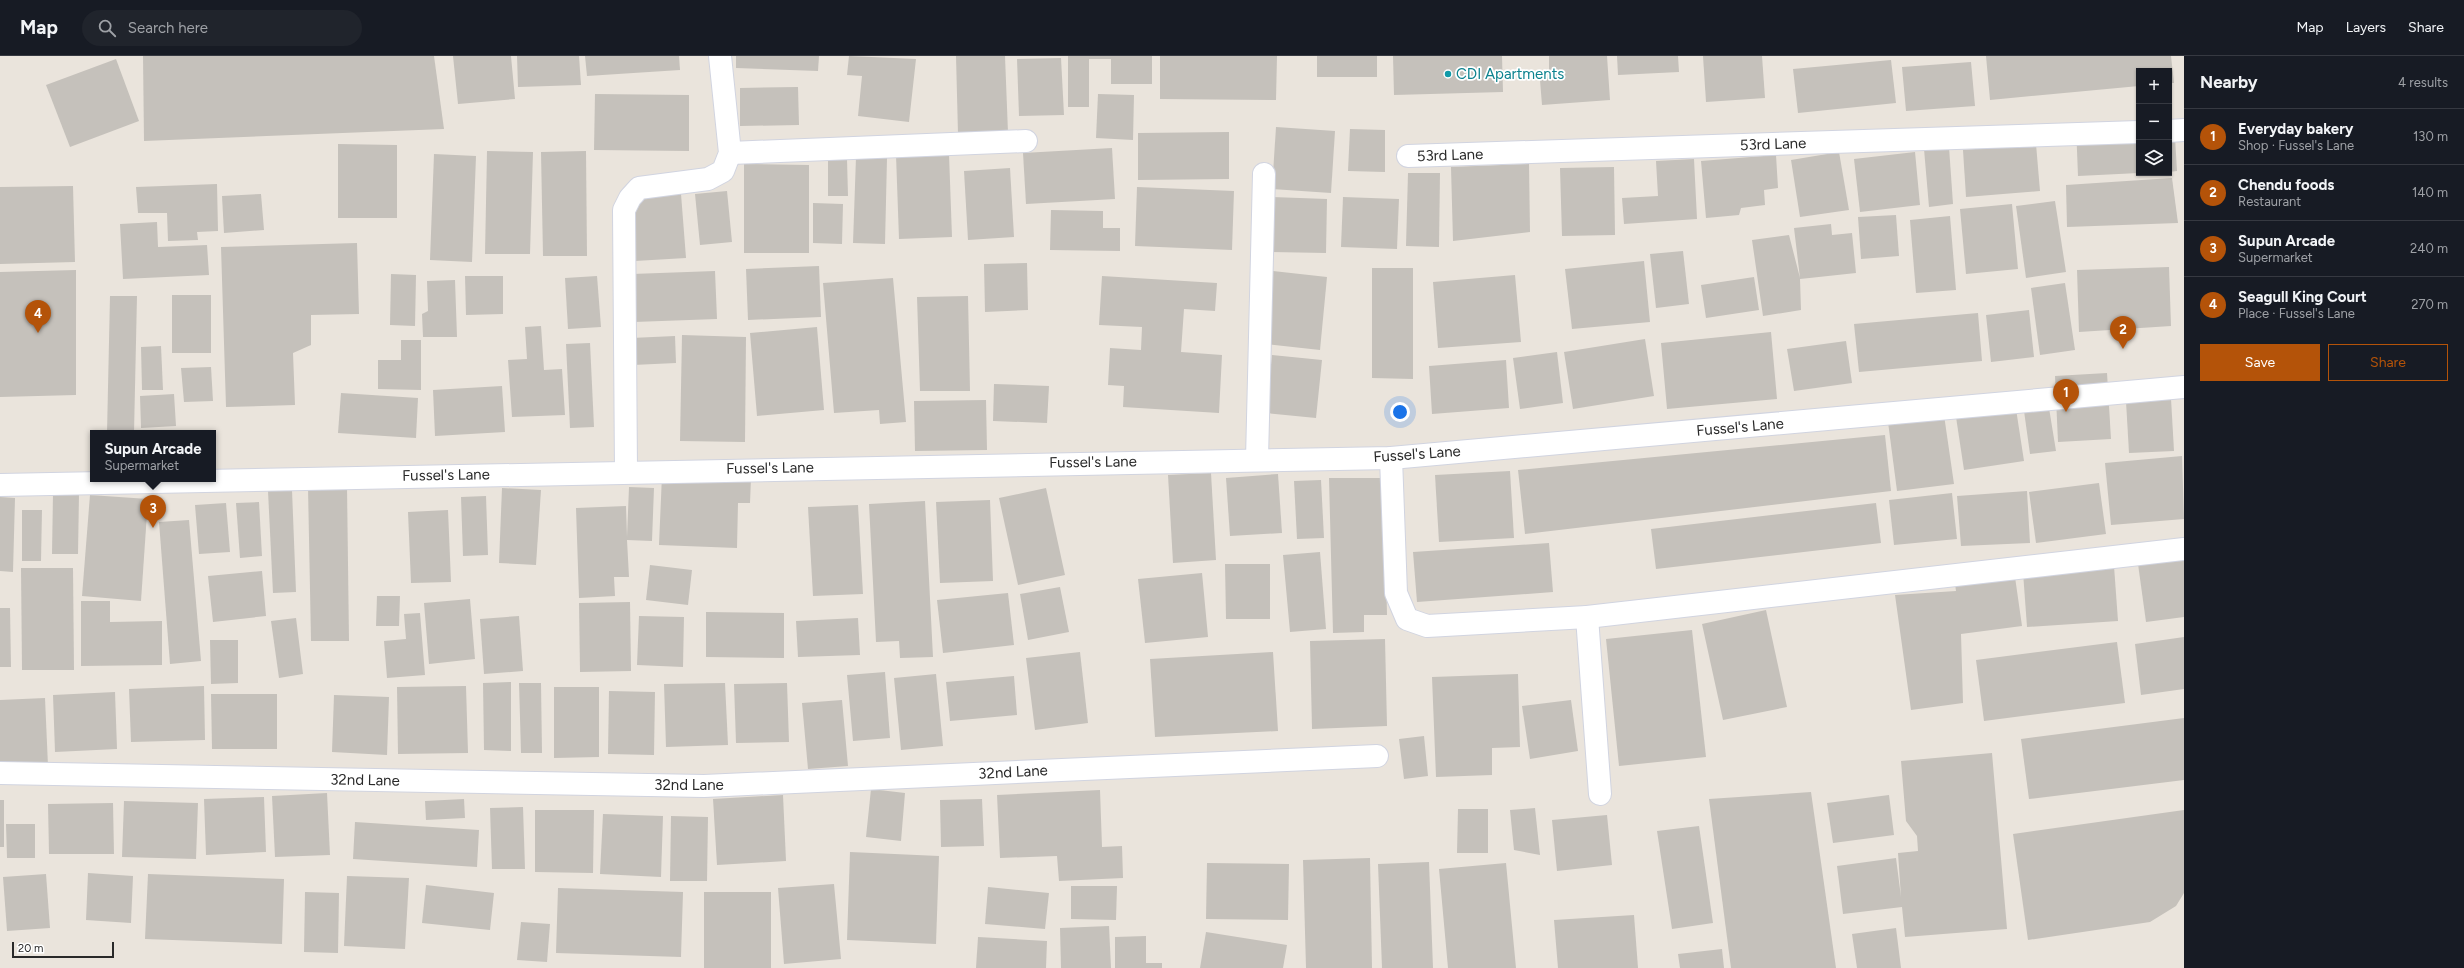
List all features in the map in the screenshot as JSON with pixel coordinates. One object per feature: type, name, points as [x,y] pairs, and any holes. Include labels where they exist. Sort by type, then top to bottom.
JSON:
[{"type":"street","points":[[626,471],[624,210],[630,198],[638,188],[708,179],[723,171],[730,153],[720,56]]},
{"type":"street","points":[[2172,130],[2184,130]]},
{"type":"street","name":"53rd Lane","points":[[1408,156],[2136,132]]},
{"type":"street","points":[[730,153],[1026,141]]},
{"type":"street","points":[[1257,459],[1264,174]]},
{"type":"street","name":"Fussel's Lane","points":[[216,480],[1257,459],[1391,458],[2184,387]]},
{"type":"street","points":[[1391,458],[1396,593],[1407,620],[1427,626],[1586,617],[2184,550]]},
{"type":"street","name":"Fussel's Lane","points":[[0,485],[134,482]]},
{"type":"street","points":[[1586,617],[1600,794]]},
{"type":"street","name":"32nd Lane","points":[[0,773],[704,786],[1377,756]]},
{"type":"building","points":[[143,56],[434,56],[444,129],[144,141]]},
{"type":"building","points":[[453,56],[511,56],[515,99],[458,104]]},
{"type":"building","points":[[517,56],[579,56],[581,85],[518,87]]},
{"type":"building","points":[[585,56],[679,56],[680,70],[587,76]]},
{"type":"building","points":[[736,56],[819,56],[818,71],[736,68]]},
{"type":"building","points":[[849,56],[916,59],[909,122],[858,116],[862,76],[847,75]]},
{"type":"building","points":[[956,56],[1005,56],[1008,133],[958,134]]},
{"type":"building","points":[[1068,56],[1152,56],[1152,84],[1111,84],[1111,59],[1089,59],[1089,107],[1068,107]]},
{"type":"building","points":[[1160,56],[1277,56],[1276,100],[1160,99]]},
{"type":"building","points":[[1317,56],[1377,56],[1377,77],[1317,77]]},
{"type":"building","name":"CDI Apartments","points":[[1393,56],[1502,56],[1503,92],[1394,95]]},
{"type":"building","points":[[1549,56],[1607,56],[1610,100],[1542,105],[1540,80],[1549,77]]},
{"type":"building","points":[[1617,56],[1678,56],[1679,72],[1618,75]]},
{"type":"building","points":[[1703,56],[1762,56],[1765,98],[1706,102]]},
{"type":"building","points":[[1986,56],[2171,56],[2174,83],[2172,83],[2172,68],[2136,68],[2136,86],[1990,100]]},
{"type":"building","points":[[1061,58],[1064,115],[1019,116],[1017,59]]},
{"type":"building","points":[[116,59],[139,121],[70,147],[46,85]]},
{"type":"building","points":[[1891,60],[1896,103],[1798,113],[1793,69]]},
{"type":"building","points":[[1971,62],[1975,106],[1906,111],[1902,67]]},
{"type":"building","points":[[798,87],[799,125],[740,126],[740,88]]},
{"type":"building","points":[[595,94],[689,95],[689,151],[594,150]]},
{"type":"building","points":[[1098,94],[1134,95],[1133,140],[1096,138]]},
{"type":"building","points":[[2172,120],[2174,120],[2177,171],[2172,172],[2172,140]]},
{"type":"building","points":[[2136,122],[2136,173],[2078,176],[2076,125]]},
{"type":"building","points":[[1276,127],[1335,131],[1331,193],[1272,189]]},
{"type":"building","points":[[1350,129],[1385,130],[1385,172],[1348,171]]},
{"type":"building","points":[[1229,132],[1229,179],[1138,180],[1138,133]]},
{"type":"building","points":[[338,144],[397,145],[397,218],[338,218]]},
{"type":"building","points":[[2036,144],[2040,191],[1966,197],[1963,150]]},
{"type":"building","points":[[1949,147],[1953,204],[1929,207],[1924,149]]},
{"type":"building","points":[[1112,148],[1115,199],[1026,204],[1023,153]]},
{"type":"building","points":[[487,151],[533,152],[530,254],[485,254]]},
{"type":"building","points":[[586,151],[587,256],[543,256],[541,152]]},
{"type":"building","points":[[1839,152],[1849,210],[1800,217],[1791,160]]},
{"type":"building","points":[[1915,152],[1920,205],[1860,212],[1854,159]]},
{"type":"building","points":[[434,154],[476,156],[472,262],[430,260]]},
{"type":"building","points":[[949,154],[952,237],[899,239],[896,155]]},
{"type":"building","points":[[1776,155],[1778,188],[1764,190],[1765,205],[1741,208],[1739,215],[1706,218],[1701,161]]},
{"type":"building","points":[[856,157],[887,158],[885,244],[853,243]]},
{"type":"building","points":[[828,159],[847,159],[848,196],[828,196]]},
{"type":"building","points":[[1694,159],[1697,219],[1624,224],[1622,198],[1658,196],[1656,161]]},
{"type":"building","points":[[744,164],[809,165],[809,253],[744,253]]},
{"type":"building","points":[[1529,164],[1530,232],[1453,241],[1451,167]]},
{"type":"building","points":[[1614,167],[1615,235],[1562,236],[1560,168]]},
{"type":"building","points":[[1010,168],[1014,237],[968,240],[964,171]]},
{"type":"building","points":[[1408,173],[1440,173],[1439,247],[1406,246]]},
{"type":"building","points":[[2172,178],[2178,223],[2067,227],[2066,185]]},
{"type":"building","points":[[217,184],[218,231],[197,232],[198,240],[168,241],[167,213],[138,213],[136,187]]},
{"type":"building","points":[[73,186],[75,262],[0,264],[0,187]]},
{"type":"building","points":[[1137,187],[1234,191],[1232,250],[1135,246]]},
{"type":"building","points":[[727,191],[732,242],[700,245],[695,194]]},
{"type":"building","points":[[261,194],[264,230],[224,233],[222,196]]},
{"type":"building","points":[[681,194],[686,258],[635,261],[631,197]]},
{"type":"building","points":[[1272,197],[1327,199],[1326,253],[1271,252]]},
{"type":"building","points":[[1343,197],[1399,199],[1397,249],[1341,247]]},
{"type":"building","points":[[2055,201],[2066,272],[2026,278],[2016,206]]},
{"type":"building","points":[[813,203],[843,204],[842,244],[813,243]]},
{"type":"building","points":[[2012,204],[2018,269],[1966,274],[1960,209]]},
{"type":"building","points":[[1051,210],[1103,211],[1103,228],[1120,228],[1120,251],[1050,250]]},
{"type":"building","points":[[1896,215],[1899,256],[1861,259],[1858,217]]},
{"type":"building","points":[[1950,216],[1956,290],[1916,293],[1910,220]]},
{"type":"building","points":[[157,222],[158,247],[207,245],[209,275],[123,279],[120,224]]},
{"type":"building","points":[[1831,224],[1832,235],[1852,233],[1856,273],[1800,279],[1801,310],[1763,316],[1752,240],[1789,235],[1800,278],[1794,228]]},
{"type":"building","points":[[357,243],[359,314],[311,315],[311,345],[293,353],[295,405],[226,407],[221,247]]},
{"type":"building","points":[[1683,251],[1689,304],[1656,308],[1650,254]]},
{"type":"building","points":[[1644,261],[1650,322],[1572,329],[1565,269]]},
{"type":"building","points":[[1027,263],[1028,310],[985,312],[984,264]]},
{"type":"building","points":[[819,266],[821,317],[748,320],[746,269]]},
{"type":"building","points":[[2169,267],[2171,326],[2079,332],[2077,270]]},
{"type":"building","points":[[1372,268],[1413,268],[1413,379],[1372,378]]},
{"type":"building","points":[[76,270],[76,395],[0,397],[0,272]]},
{"type":"building","points":[[715,271],[717,319],[634,322],[632,274]]},
{"type":"building","points":[[1273,271],[1327,277],[1320,350],[1265,344]]},
{"type":"building","points":[[391,274],[416,275],[415,326],[390,325]]},
{"type":"building","points":[[1515,275],[1521,342],[1438,348],[1433,282]]},
{"type":"building","points":[[465,276],[503,276],[503,314],[466,315]]},
{"type":"building","points":[[597,276],[601,327],[568,329],[565,278]]},
{"type":"building","points":[[1102,276],[1217,283],[1215,311],[1184,309],[1181,352],[1222,355],[1219,413],[1123,407],[1124,386],[1108,385],[1110,348],[1141,350],[1142,327],[1099,325]]},
{"type":"building","points":[[1754,277],[1759,310],[1706,318],[1701,285]]},
{"type":"building","points":[[893,278],[906,422],[880,424],[879,410],[834,413],[823,283]]},
{"type":"building","points":[[455,280],[457,337],[423,337],[422,314],[428,311],[427,281]]},
{"type":"building","points":[[2065,283],[2075,350],[2040,355],[2031,288]]},
{"type":"building","points":[[172,295],[211,295],[211,353],[172,353]]},
{"type":"building","points":[[110,296],[137,296],[134,430],[107,430]]},
{"type":"building","points":[[968,296],[970,391],[920,391],[917,297]]},
{"type":"building","points":[[2029,310],[2034,357],[1991,362],[1986,315]]},
{"type":"building","points":[[1978,313],[1982,361],[1859,372],[1854,324]]},
{"type":"building","points":[[541,326],[544,370],[562,369],[565,415],[512,417],[508,360],[527,359],[525,327]]},
{"type":"building","points":[[817,327],[824,410],[757,416],[750,333]]},
{"type":"building","points":[[1771,332],[1777,399],[1667,409],[1661,343]]},
{"type":"building","points":[[682,335],[746,337],[745,442],[680,441]]},
{"type":"building","points":[[675,336],[676,363],[633,365],[631,338]]},
{"type":"building","points":[[1645,339],[1654,396],[1573,409],[1564,352]]},
{"type":"building","points":[[401,340],[421,340],[421,390],[378,389],[378,360],[401,360]]},
{"type":"building","points":[[1846,341],[1852,383],[1794,391],[1787,349]]},
{"type":"building","points":[[590,343],[594,427],[570,428],[566,344]]},
{"type":"building","points":[[161,346],[163,390],[142,390],[141,347]]},
{"type":"building","points":[[1557,352],[1563,403],[1520,409],[1513,358]]},
{"type":"building","points":[[1272,355],[1322,360],[1316,418],[1266,413]]},
{"type":"building","points":[[1506,360],[1509,408],[1432,414],[1429,366]]},
{"type":"building","points":[[211,367],[213,401],[184,402],[181,368]]},
{"type":"building","points":[[2107,373],[2111,439],[2058,442],[2055,376]]},
{"type":"building","points":[[2170,381],[2174,451],[2129,453],[2125,384]]},
{"type":"building","points":[[994,384],[1049,386],[1047,423],[993,421]]},
{"type":"building","points":[[502,386],[505,432],[435,436],[433,390]]},
{"type":"building","points":[[341,393],[418,398],[416,438],[338,433]]},
{"type":"building","points":[[174,394],[176,426],[141,428],[140,396]]},
{"type":"building","points":[[986,400],[987,450],[915,451],[914,401]]},
{"type":"building","points":[[2049,408],[2056,451],[2030,454],[2024,411]]},
{"type":"building","points":[[2016,409],[2024,461],[1964,470],[1956,417]]},
{"type":"building","points":[[1944,415],[1954,484],[1897,491],[1888,422]]},
{"type":"building","points":[[1885,435],[1891,491],[1525,534],[1518,470]]},
{"type":"building","points":[[2182,456],[2184,519],[2111,525],[2105,463]]},
{"type":"building","points":[[1510,471],[1514,538],[1439,542],[1435,475]]},
{"type":"building","points":[[1211,473],[1216,560],[1173,563],[1168,475]]},
{"type":"building","points":[[1278,474],[1282,533],[1230,536],[1226,478]]},
{"type":"building","points":[[662,475],[751,478],[750,503],[738,503],[737,548],[659,545]]},
{"type":"building","points":[[1329,478],[1384,478],[1387,615],[1364,615],[1364,632],[1333,633]]},
{"type":"building","points":[[1321,480],[1324,538],[1297,539],[1294,481]]},
{"type":"building","points":[[2099,483],[2106,534],[2036,543],[2029,492]]},
{"type":"building","points":[[347,486],[349,641],[311,641],[308,487]]},
{"type":"building","points":[[629,487],[654,488],[652,541],[627,540],[629,577],[614,577],[615,596],[579,598],[576,508],[626,506],[627,537]]},
{"type":"building","points":[[502,488],[541,490],[536,565],[499,563]]},
{"type":"building","points":[[1046,488],[1065,575],[1018,585],[999,498]]},
{"type":"building","points":[[292,490],[296,592],[273,593],[268,491]]},
{"type":"building","points":[[2027,491],[2030,543],[1961,546],[1957,496]]},
{"type":"building","points":[[1952,493],[1957,539],[1894,545],[1889,500]]},
{"type":"building","points":[[53,494],[79,494],[78,554],[52,554]]},
{"type":"building","points":[[90,495],[148,499],[141,601],[82,596]]},
{"type":"building","points":[[486,496],[488,555],[463,556],[461,497]]},
{"type":"building","points":[[0,497],[15,498],[13,572],[0,571]]},
{"type":"building","points":[[990,500],[993,581],[940,583],[936,502]]},
{"type":"building","points":[[925,501],[933,657],[900,658],[899,641],[876,642],[869,504]]},
{"type":"building","points":[[259,502],[262,556],[240,558],[236,503]]},
{"type":"building","points":[[226,503],[230,552],[199,554],[195,505]]},
{"type":"building","points":[[1876,503],[1881,543],[1656,569],[1651,529]]},
{"type":"building","points":[[858,505],[863,594],[813,596],[808,507]]},
{"type":"building","points":[[22,510],[42,510],[41,561],[22,561]]},
{"type":"building","points":[[448,510],[451,582],[411,583],[408,512]]},
{"type":"building","points":[[189,520],[201,661],[170,664],[159,522]]},
{"type":"building","points":[[1549,543],[1553,592],[1417,602],[1413,552]]},
{"type":"building","points":[[1320,552],[1326,629],[1290,632],[1283,555]]},
{"type":"building","points":[[2184,558],[2184,617],[2146,622],[2138,564]]},
{"type":"building","points":[[1225,564],[1270,564],[1270,619],[1226,619]]},
{"type":"building","points":[[650,565],[692,570],[688,605],[646,600]]},
{"type":"building","points":[[2114,566],[2118,621],[2027,627],[2023,572]]},
{"type":"building","points":[[21,568],[73,568],[74,670],[22,670]]},
{"type":"building","points":[[262,571],[266,616],[213,622],[208,576]]},
{"type":"building","points":[[1202,573],[1208,637],[1145,643],[1138,579]]},
{"type":"building","points":[[2015,577],[2022,626],[1961,634],[1963,703],[1911,710],[1895,595],[1956,591],[1955,584]]},
{"type":"building","points":[[1060,587],[1069,632],[1028,640],[1020,594]]},
{"type":"building","points":[[1008,593],[1014,645],[943,653],[937,600]]},
{"type":"building","points":[[377,596],[400,596],[399,626],[376,626]]},
{"type":"building","points":[[470,599],[475,659],[429,664],[424,603]]},
{"type":"building","points":[[81,601],[110,601],[110,622],[162,621],[162,665],[81,666]]},
{"type":"building","points":[[630,602],[631,671],[580,672],[579,603]]},
{"type":"building","points":[[0,608],[10,608],[11,667],[0,667]]},
{"type":"building","points":[[1766,610],[1787,707],[1723,720],[1702,624]]},
{"type":"building","points":[[706,612],[784,613],[784,658],[706,657]]},
{"type":"building","points":[[420,613],[425,675],[387,678],[384,641],[406,639],[404,614]]},
{"type":"building","points":[[519,616],[523,671],[484,674],[480,619]]},
{"type":"building","points":[[639,616],[684,617],[683,667],[637,665]]},
{"type":"building","points":[[296,618],[303,674],[279,678],[271,621]]},
{"type":"building","points":[[858,618],[860,655],[798,657],[796,621]]},
{"type":"building","points":[[1692,630],[1706,757],[1619,766],[1606,639]]},
{"type":"building","points":[[2184,637],[2184,689],[2141,695],[2135,644]]},
{"type":"building","points":[[1385,639],[1387,726],[1312,729],[1310,641]]},
{"type":"building","points":[[210,640],[238,640],[238,683],[211,684]]},
{"type":"building","points":[[2117,642],[2125,703],[1984,721],[1976,660]]},
{"type":"building","points":[[1080,652],[1088,723],[1035,730],[1026,658]]},
{"type":"building","points":[[1273,652],[1278,731],[1155,737],[1150,659]]},
{"type":"building","points":[[885,672],[890,738],[853,741],[847,675]]},
{"type":"building","points":[[936,674],[943,746],[901,750],[894,678]]},
{"type":"building","points":[[1518,674],[1520,747],[1492,748],[1492,775],[1436,777],[1432,677]]},
{"type":"building","points":[[1014,676],[1017,715],[950,721],[946,682]]},
{"type":"building","points":[[511,682],[511,751],[484,750],[483,683]]},
{"type":"building","points":[[519,683],[541,683],[542,753],[521,753]]},
{"type":"building","points":[[725,683],[728,745],[666,747],[664,684]]},
{"type":"building","points":[[787,683],[789,742],[736,743],[734,684]]},
{"type":"building","points":[[204,686],[205,740],[131,742],[129,689]]},
{"type":"building","points":[[466,686],[468,753],[398,754],[397,687]]},
{"type":"building","points":[[554,687],[599,687],[599,757],[554,758]]},
{"type":"building","points":[[609,691],[655,692],[654,755],[608,754]]},
{"type":"building","points":[[115,692],[117,749],[55,752],[53,695]]},
{"type":"building","points":[[211,694],[277,694],[277,749],[212,749]]},
{"type":"building","points":[[334,695],[389,697],[387,755],[332,752]]},
{"type":"building","points":[[45,698],[48,766],[0,768],[0,700]]},
{"type":"building","points":[[842,700],[848,766],[808,769],[802,703]]},
{"type":"building","points":[[1571,700],[1578,751],[1530,759],[1522,706]]},
{"type":"building","points":[[2184,718],[2184,780],[2029,799],[2021,739]]},
{"type":"building","points":[[1424,736],[1428,776],[1404,779],[1399,739]]},
{"type":"building","points":[[1992,753],[2007,929],[1905,937],[1902,907],[1843,914],[1837,866],[1896,858],[1901,897],[1898,853],[1918,851],[1917,836],[1906,821],[1901,761]]},
{"type":"building","points":[[871,789],[905,793],[901,841],[866,837]]},
{"type":"building","points":[[1100,790],[1102,847],[1122,846],[1123,878],[1059,881],[1057,856],[1000,858],[997,795]]},
{"type":"building","points":[[1811,792],[1836,968],[1731,968],[1709,799]]},
{"type":"building","points":[[327,793],[330,855],[275,857],[272,796]]},
{"type":"building","points":[[783,795],[786,861],[717,865],[713,799]]},
{"type":"building","points":[[1889,795],[1894,835],[1833,843],[1827,803]]},
{"type":"building","points":[[264,797],[266,852],[206,855],[204,799]]},
{"type":"building","points":[[464,799],[465,818],[426,820],[425,801]]},
{"type":"building","points":[[982,799],[984,846],[941,847],[940,800]]},
{"type":"building","points":[[0,800],[4,800],[4,847],[0,847]]},
{"type":"building","points":[[124,801],[198,803],[196,859],[122,857]]},
{"type":"building","points":[[113,803],[114,854],[49,854],[48,804]]},
{"type":"building","points":[[523,807],[525,869],[492,869],[490,808]]},
{"type":"building","points":[[1535,808],[1540,855],[1514,850],[1510,810]]},
{"type":"building","points":[[1458,809],[1488,809],[1488,853],[1457,853]]},
{"type":"building","points":[[535,810],[594,810],[593,873],[535,872]]},
{"type":"building","points":[[2184,810],[2184,893],[2176,906],[2150,922],[2028,940],[2013,834]]},
{"type":"building","points":[[603,814],[663,816],[661,877],[600,874]]},
{"type":"building","points":[[1607,815],[1612,865],[1557,871],[1552,820]]},
{"type":"building","points":[[671,816],[708,817],[707,881],[670,881]]},
{"type":"building","points":[[355,822],[479,830],[477,867],[353,859]]},
{"type":"building","points":[[6,824],[35,824],[35,858],[7,858]]},
{"type":"building","points":[[1699,826],[1713,923],[1672,929],[1657,831]]},
{"type":"building","points":[[850,852],[939,856],[936,944],[847,940]]},
{"type":"building","points":[[1370,858],[1372,968],[1306,968],[1303,860]]},
{"type":"building","points":[[1429,862],[1433,968],[1382,968],[1378,864]]},
{"type":"building","points":[[1207,863],[1289,864],[1288,920],[1206,919]]},
{"type":"building","points":[[1506,863],[1516,968],[1448,968],[1439,869]]},
{"type":"building","points":[[88,873],[133,876],[131,923],[86,920]]},
{"type":"building","points":[[46,874],[50,928],[7,931],[3,877]]},
{"type":"building","points":[[148,874],[284,879],[282,944],[145,939]]},
{"type":"building","points":[[347,876],[409,878],[405,949],[344,946]]},
{"type":"building","points":[[834,884],[841,959],[784,964],[778,888]]},
{"type":"building","points":[[426,885],[494,893],[490,930],[422,923]]},
{"type":"building","points":[[1071,886],[1117,886],[1116,920],[1071,919]]},
{"type":"building","points":[[988,887],[1049,893],[1045,929],[985,924]]},
{"type":"building","points":[[558,888],[683,892],[681,957],[556,953]]},
{"type":"building","points":[[305,892],[339,893],[338,953],[304,952]]},
{"type":"building","points":[[704,892],[771,892],[771,968],[704,968]]},
{"type":"building","points":[[1634,915],[1638,968],[1558,968],[1554,920]]},
{"type":"building","points":[[521,922],[550,924],[547,962],[517,960]]},
{"type":"building","points":[[1109,926],[1111,968],[1061,968],[1060,928]]},
{"type":"building","points":[[1896,928],[1901,968],[1857,968],[1852,934]]},
{"type":"building","points":[[1206,932],[1287,945],[1283,968],[1200,968]]},
{"type":"building","points":[[1146,936],[1146,963],[1162,963],[1162,968],[1115,968],[1115,937]]},
{"type":"building","points":[[978,937],[1047,941],[1046,968],[976,968]]},
{"type":"building","points":[[1722,949],[1724,968],[1680,968],[1678,954]]},
{"type":"place","name":"CDI Apartments","points":[[1448,74]]},
{"type":"place","name":"Seagull King Court","points":[[38,333]]},
{"type":"place","name":"Chendu foods","points":[[2123,349]]},
{"type":"place","name":"Everyday bakery","points":[[2066,412]]},
{"type":"place","name":"Supun Arcade","points":[[153,528]]}]
